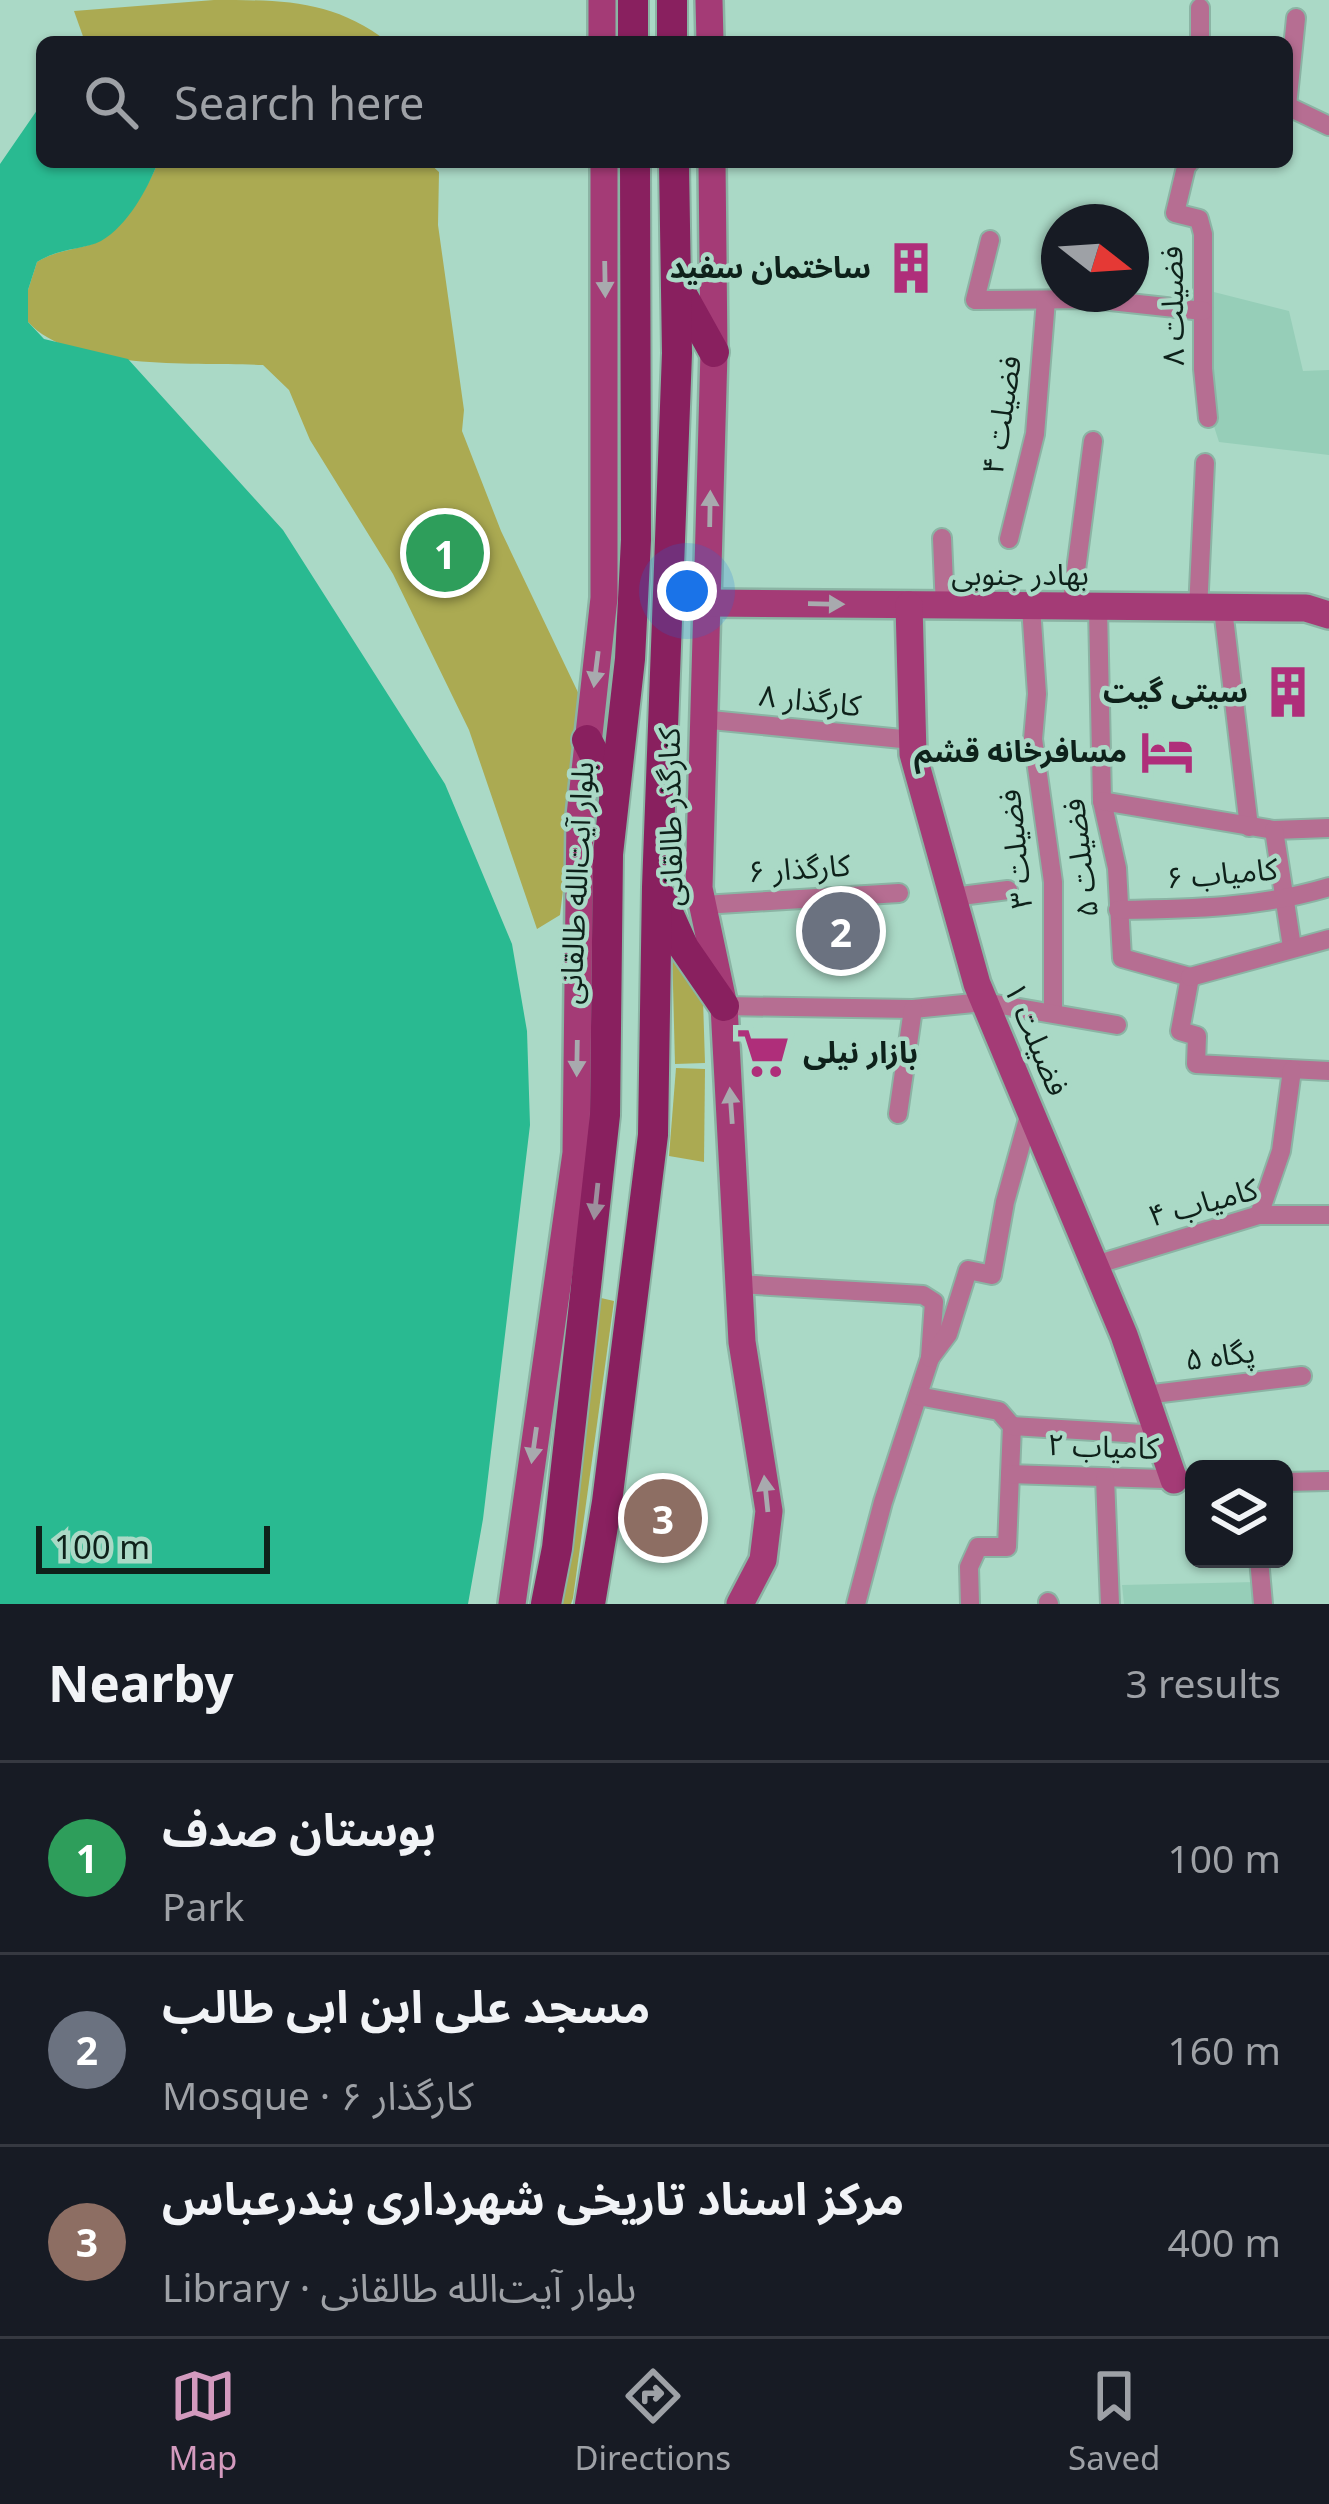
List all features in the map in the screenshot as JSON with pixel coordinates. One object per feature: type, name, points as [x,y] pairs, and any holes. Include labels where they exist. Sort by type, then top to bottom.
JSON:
[{"type":"main road","points":[[633,0],[633,36]]},
{"type":"main road","points":[[672,0],[673,36]]},
{"type":"main road","name":"بلوار آیت‌الله طالقانی","points":[[546,1604],[565,1482],[605,1115],[608,870],[630,659],[636,540],[635,168]]},
{"type":"main road","points":[[590,1604],[653,1135],[657,887],[670,606],[674,168]]},
{"type":"main road","points":[[676,284],[714,352]]},
{"type":"main road","points":[[587,740],[615,794]]},
{"type":"main road","points":[[657,887],[684,948],[724,1006]]},
{"type":"street","points":[[602,0],[602,36]]},
{"type":"street","points":[[709,0],[710,36]]},
{"type":"street","points":[[1200,8],[1200,36]]},
{"type":"street","points":[[1293,53],[1297,18]]},
{"type":"street","points":[[1293,109],[1329,126]]},
{"type":"street","points":[[512,1604],[576,1153],[580,816],[604,598],[604,168]]},
{"type":"street","name":"کنارگذر طالقانی","points":[[712,168],[710,603],[701,719],[699,888],[724,1006],[738,1284],[752,1422],[769,1511],[763,1560],[740,1604]]},
{"type":"street","name":"فضیلت ۸","points":[[1186,168],[1174,213],[1199,218],[1208,418]]},
{"type":"street","points":[[990,240],[976,300],[1041,300]]},
{"type":"street","points":[[1149,305],[1203,311]]},
{"type":"street","name":"فضیلت ۴","points":[[1009,538],[1035,434],[1045,312]]},
{"type":"street","name":"فضیلت ۵","points":[[1093,442],[1084,608],[1102,801],[1117,868],[1122,958],[1190,977]]},
{"type":"street","points":[[1205,463],[1210,609],[1249,827]]},
{"type":"street","points":[[941,538],[945,608]]},
{"type":"street","name":"بهادر جنوبی","points":[[710,603],[1306,608],[1329,615]]},
{"type":"street","name":"فضیلت ۱","points":[[909,605],[912,740],[985,1002],[1095,1265],[1159,1435],[1184,1480]]},
{"type":"street","name":"فضیلت ۳","points":[[1031,607],[1037,694],[1033,739],[1053,882],[1053,1013]]},
{"type":"street","name":"کارگذار ۸","points":[[701,719],[912,740]]},
{"type":"street","points":[[1102,801],[1274,830],[1329,828]]},
{"type":"street","points":[[1274,830],[1292,947]]},
{"type":"street","name":"کامیاب ۶","points":[[1118,910],[1205,909],[1283,901],[1329,887]]},
{"type":"street","points":[[953,898],[1008,890]]},
{"type":"street","name":"کارگذار ۶","points":[[703,905],[899,893]]},
{"type":"street","points":[[1329,940],[1190,977],[1180,1031],[1197,1036],[1196,1064],[1329,1071]]},
{"type":"street","points":[[724,1006],[921,1008],[985,1002],[1117,1024]]},
{"type":"street","points":[[898,1114],[921,1008]]},
{"type":"street","points":[[1259,1214],[1281,1151],[1292,1070]]},
{"type":"street","points":[[930,1358],[948,1334],[968,1270],[992,1275],[1005,1202],[1030,1111]]},
{"type":"street","name":"کامیاب ۴","points":[[1095,1265],[1259,1214],[1329,1215]]},
{"type":"street","points":[[738,1284],[934,1301],[930,1358],[856,1604]]},
{"type":"street","name":"پگاه ۵","points":[[1145,1395],[1302,1376]]},
{"type":"street","points":[[918,1396],[998,1411],[1012,1426],[1159,1435]]},
{"type":"street","points":[[970,1604],[969,1567],[977,1547],[1007,1547],[1012,1426]]},
{"type":"street","name":"کامیاب ۲","points":[[1010,1474],[1184,1480]]},
{"type":"street","points":[[1105,1478],[1110,1604]]},
{"type":"street","points":[[1293,1482],[1329,1481]]},
{"type":"street","points":[[1260,1568],[1263,1604]]},
{"type":"shaded area","points":[[263,1],[327,10],[379,36],[83,36],[74,11]]},
{"type":"shaded area","points":[[36,112],[36,168],[155,168],[136,206],[111,234],[37,262],[28,290],[28,322],[44,339],[128,359],[283,530],[445,784],[512,944],[527,1031],[530,1125],[483,1519],[468,1604],[0,1604],[0,164]]},
{"type":"shaded area","points":[[155,168],[435,168],[439,172],[438,225],[464,410],[462,431],[501,531],[585,707],[560,915],[537,929],[469,730],[393,574],[310,440],[289,390],[263,365],[105,357],[49,338],[28,322],[28,290],[37,262],[95,243],[110,233]]},
{"type":"shaded area","points":[[1202,289],[1289,311],[1303,371],[1329,370],[1329,455],[1219,442],[1209,411]]},
{"type":"shaded area","points":[[672,946],[703,1000],[705,1063],[675,1064]]},
{"type":"shaded area","points":[[676,1068],[705,1069],[704,1162],[669,1156]]},
{"type":"shaded area","points":[[601,1298],[614,1301],[573,1598],[571,1604],[561,1604]]},
{"type":"shaded area","points":[[1256,1582],[1258,1604],[1124,1604],[1122,1585]]},
{"type":"place","name":"ساختمان سفید","points":[[911,268]]},
{"type":"place","name":"بوستان صدف","points":[[445,553]]},
{"type":"place","name":"سیتی گیت","points":[[1288,692]]},
{"type":"place","name":"مسافرخانه قشم","points":[[1167,752]]},
{"type":"place","name":"مسجد علی ابن ابی طالب","points":[[841,931]]},
{"type":"place","name":"بازار نیلی","points":[[763,1053]]},
{"type":"place","name":"مرکز اسناد تاریخی شهرداری بندرعباس","points":[[663,1518]]}]
